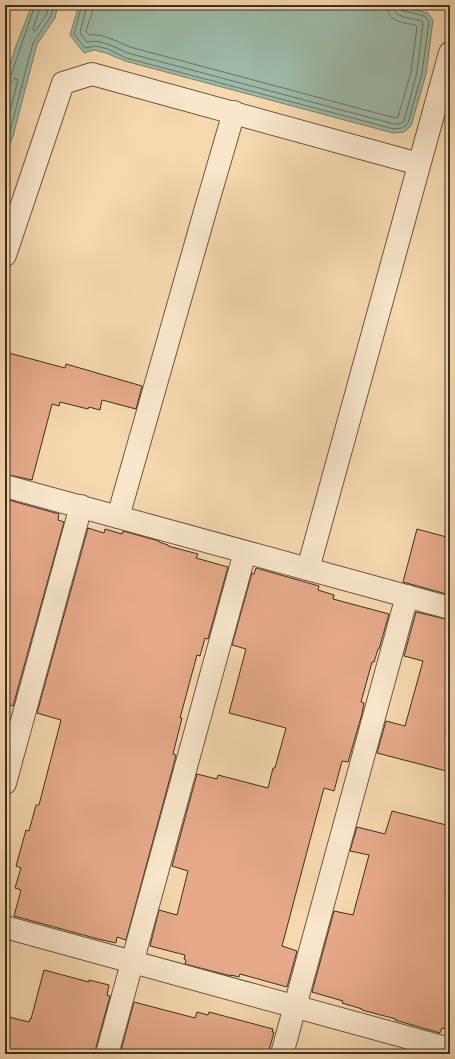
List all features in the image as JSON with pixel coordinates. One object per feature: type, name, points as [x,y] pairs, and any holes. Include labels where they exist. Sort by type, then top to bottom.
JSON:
[{"type":"street","points":[[308,568],[450,53]]},
{"type":"street","points":[[5,255],[64,83],[92,74],[419,164]]},
{"type":"street","points":[[118,517],[234,112]]},
{"type":"street","points":[[5,486],[450,608]]},
{"type":"street","points":[[5,783],[81,506]]},
{"type":"street","points":[[107,1054],[245,552]]},
{"type":"street","points":[[282,1054],[407,596]]},
{"type":"street","points":[[5,927],[450,1049]]},
{"type":"water","points":[[32,5],[58,5],[55,18],[37,44],[13,136],[5,157],[5,79]]},
{"type":"water","points":[[79,5],[394,5],[428,13],[433,20],[426,74],[411,126],[404,132],[393,133],[125,61],[106,53],[94,50],[84,53],[70,35]]},
{"type":"building","points":[[5,352],[65,368],[66,364],[142,386],[136,409],[102,400],[100,410],[89,407],[88,409],[60,402],[59,406],[52,404],[32,480],[5,474]]},
{"type":"building","points":[[5,499],[59,514],[58,520],[64,522],[13,706],[5,704]]},
{"type":"building","points":[[88,528],[104,533],[105,529],[122,534],[123,531],[159,541],[168,546],[198,554],[196,558],[228,567],[208,639],[205,638],[200,656],[197,655],[180,718],[182,718],[173,754],[176,755],[126,940],[117,937],[116,943],[14,916],[21,890],[15,888],[21,868],[16,866],[26,830],[29,831],[36,805],[39,805],[61,720],[37,713]]},
{"type":"building","points":[[417,529],[450,538],[450,595],[403,582]]},
{"type":"building","points":[[256,568],[319,586],[318,590],[334,595],[333,599],[389,614],[379,649],[374,662],[372,662],[361,702],[364,703],[362,714],[348,762],[342,761],[334,791],[324,788],[282,946],[297,951],[287,987],[240,974],[239,977],[231,976],[185,964],[185,955],[150,946],[159,910],[177,915],[188,871],[172,866],[197,774],[217,779],[218,775],[268,788],[273,768],[275,768],[286,728],[229,713],[246,649],[232,645],[252,573],[254,574]]},
{"type":"building","points":[[416,612],[450,620],[450,772],[377,753],[386,721],[405,726],[423,661],[404,656]]},
{"type":"building","points":[[392,811],[450,826],[450,1030],[442,1028],[440,1033],[362,1010],[342,1003],[343,1001],[312,992],[334,911],[353,915],[369,855],[350,851],[357,827],[385,834]]},
{"type":"building","points":[[44,970],[89,982],[89,980],[109,985],[107,995],[110,996],[95,1054],[5,1054],[5,1016],[29,1022]]},
{"type":"building","points":[[134,1002],[195,1018],[197,1012],[208,1015],[209,1012],[273,1029],[272,1032],[274,1032],[268,1054],[120,1054]]}]
